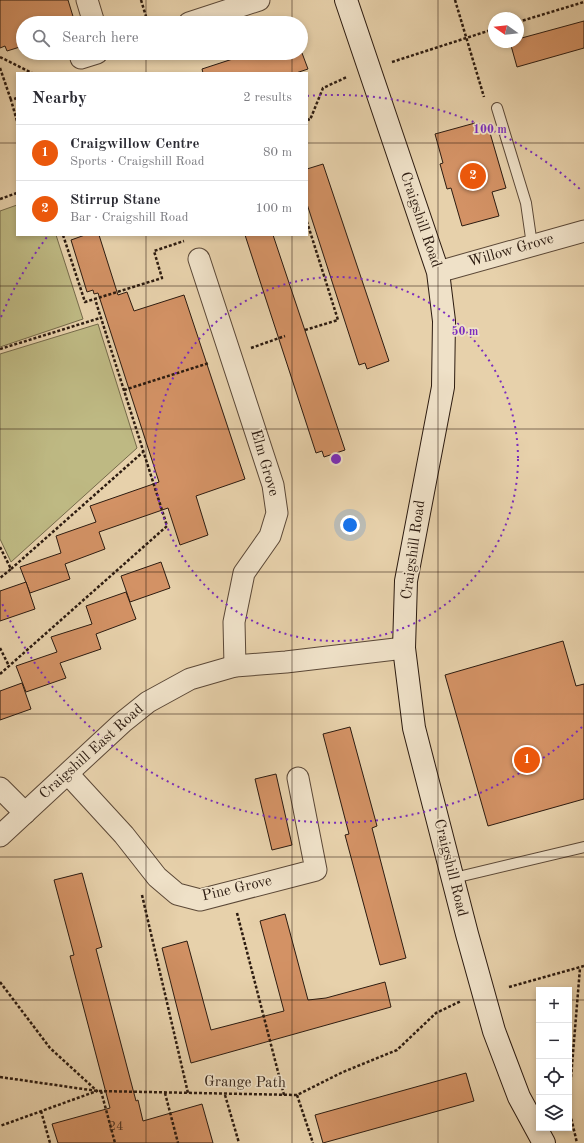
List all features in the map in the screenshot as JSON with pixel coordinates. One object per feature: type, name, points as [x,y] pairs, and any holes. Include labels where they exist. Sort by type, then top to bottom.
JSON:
[{"type":"street","points":[[87,0],[92,16]]},
{"type":"street","points":[[210,16],[258,0]]},
{"type":"street","name":"Craigshill Road","points":[[346,0],[438,272],[444,321],[443,387],[406,581],[404,648],[414,728],[454,878],[467,934],[494,1031],[519,1097],[544,1143]]},
{"type":"street","name":"Willow Grove","points":[[438,272],[584,231]]},
{"type":"street","name":"Elm Grove","points":[[199,259],[272,485],[277,513],[270,536],[244,573],[234,622],[235,666]]},
{"type":"street","name":"Craigshill East Road","points":[[0,836],[123,722],[148,702],[190,679],[235,666],[286,662],[404,648]]},
{"type":"street","name":"Pine Grove","points":[[68,774],[124,835],[157,877],[177,894],[200,900],[316,870],[298,778]]},
{"type":"street","points":[[0,788],[25,813]]},
{"type":"lane","points":[[497,108],[526,203],[532,245]]},
{"type":"lane","points":[[454,878],[584,847]]},
{"type":"path","points":[[141,0],[146,16]]},
{"type":"path","points":[[455,0],[486,104],[497,108]]},
{"type":"path","points":[[524,20],[584,2]]},
{"type":"path","points":[[392,62],[488,31]]},
{"type":"path","points":[[0,57],[30,72]]},
{"type":"path","points":[[0,68],[16,118]]},
{"type":"path","points":[[308,119],[310,120],[322,88],[351,76]]},
{"type":"path","points":[[11,100],[16,98]]},
{"type":"path","points":[[0,199],[16,193]]},
{"type":"path","points":[[305,330],[338,320],[308,225]]},
{"type":"path","points":[[63,236],[85,302],[162,278],[154,251],[189,240]]},
{"type":"path","points":[[0,674],[167,526],[94,299]]},
{"type":"path","points":[[0,349],[100,318]]},
{"type":"path","points":[[124,390],[231,356],[284,336]]},
{"type":"path","points":[[0,578],[143,452]]},
{"type":"path","points":[[0,547],[11,569]]},
{"type":"path","points":[[0,648],[9,666]]},
{"type":"path","points":[[140,888],[188,1093]]},
{"type":"path","points":[[232,892],[284,1095]]},
{"type":"path","points":[[509,987],[584,966]]},
{"type":"path","points":[[570,1095],[580,968]]},
{"type":"path","points":[[0,982],[50,1048],[97,1091],[0,1126]]},
{"type":"path","name":"Grange Path","points":[[0,1077],[97,1091],[225,1095],[297,1095],[343,1072],[397,1050],[436,1013],[464,1000]]},
{"type":"path","points":[[101,1091],[115,1143]]},
{"type":"path","points":[[165,1093],[178,1143]]},
{"type":"path","points":[[225,1095],[239,1143]]},
{"type":"path","points":[[297,1095],[313,1143]]},
{"type":"path","points":[[41,1111],[50,1143]]},
{"type":"path","points":[[572,1122],[577,1143]]},
{"type":"shaded area","points":[[16,205],[16,236],[56,236],[83,319],[0,347],[0,211]]},
{"type":"shaded area","points":[[98,324],[137,448],[11,562],[0,539],[0,354]]},
{"type":"building","points":[[0,0],[68,0],[73,16],[16,16],[16,48],[7,51],[5,46],[0,48]]},
{"type":"building","points":[[584,21],[584,48],[517,67],[512,48],[524,48],[524,37]]},
{"type":"building","points":[[230,60],[305,60],[308,69],[299,72],[203,72],[202,69]]},
{"type":"building","points":[[475,123],[477,130],[488,126],[506,188],[492,192],[499,216],[462,226],[451,188],[447,189],[440,164],[443,163],[435,134]]},
{"type":"building","points":[[323,164],[389,361],[367,369],[365,363],[359,365],[308,207],[308,169]]},
{"type":"building","points":[[82,236],[99,236],[118,295],[127,292],[134,311],[184,295],[245,479],[196,496],[208,535],[180,545],[168,508],[99,532],[105,549],[65,564],[70,579],[30,593],[20,567],[61,553],[56,536],[96,522],[90,506],[159,482],[98,293],[94,294],[93,290],[87,292],[71,240]]},
{"type":"building","points":[[245,236],[273,236],[345,450],[324,457],[322,451],[316,453]]},
{"type":"building","points":[[161,562],[170,588],[130,602],[121,576]]},
{"type":"building","points":[[26,582],[35,609],[0,621],[0,591]]},
{"type":"building","points":[[126,592],[136,619],[96,634],[101,649],[60,663],[66,678],[26,692],[16,666],[57,652],[51,637],[92,624],[86,606]]},
{"type":"building","points":[[563,641],[576,686],[584,684],[584,799],[488,826],[445,675]]},
{"type":"building","points":[[22,683],[31,709],[0,720],[0,691]]},
{"type":"building","points":[[350,727],[377,826],[372,828],[406,958],[380,965],[345,835],[349,834],[323,734]]},
{"type":"building","points":[[276,774],[292,845],[272,850],[255,779]]},
{"type":"building","points":[[82,873],[102,947],[96,949],[136,1101],[138,1100],[143,1121],[202,1104],[213,1143],[58,1143],[52,1124],[110,1108],[70,956],[74,955],[54,880]]},
{"type":"building","points":[[285,914],[308,1000],[326,998],[385,982],[391,1007],[191,1063],[162,948],[187,941],[211,1030],[284,1011],[260,921]]},
{"type":"building","points":[[466,1073],[474,1101],[323,1143],[315,1115]]},
{"type":"place","name":"Stirrup Stane","points":[[473,176]]},
{"type":"place","name":"Craigwillow Centre","points":[[527,760]]}]
